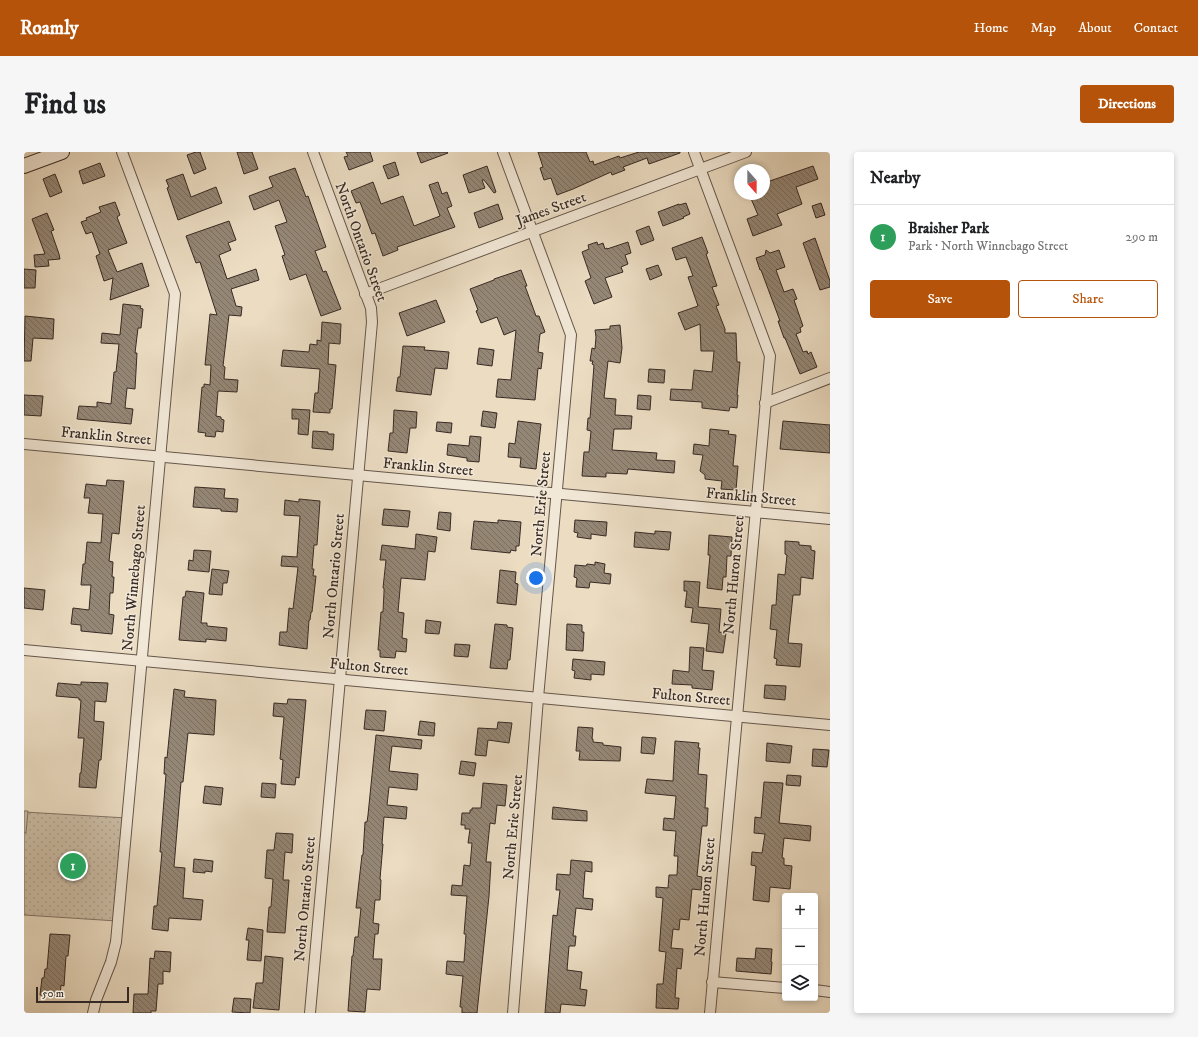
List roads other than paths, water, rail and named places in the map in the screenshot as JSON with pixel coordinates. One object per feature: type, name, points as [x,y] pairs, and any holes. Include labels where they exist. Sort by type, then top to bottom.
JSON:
[{"type":"main road","points":[[24,166],[62,152]]},
{"type":"street","name":"North Winnebago Street","points":[[93,1013],[96,1000],[111,962],[116,942],[175,294],[122,152]]},
{"type":"street","name":"North Ontario Street","points":[[310,1013],[372,322],[371,308],[313,152]]},
{"type":"street","name":"North Erie Street","points":[[503,152],[571,335],[538,698],[513,1013]]},
{"type":"street","name":"North Huron Street","points":[[694,152],[770,356],[710,1013]]},
{"type":"street","name":"James Street","points":[[365,294],[746,152]]},
{"type":"street","points":[[765,403],[830,378]]},
{"type":"street","name":"Franklin Street","points":[[24,444],[830,520]]},
{"type":"street","name":"Fulton Street","points":[[24,650],[830,725]]},
{"type":"street","points":[[712,982],[782,988]]},
{"type":"street","points":[[818,990],[830,992]]},
{"type":"place","name":"Braisher Park","points":[[73,866]]}]
